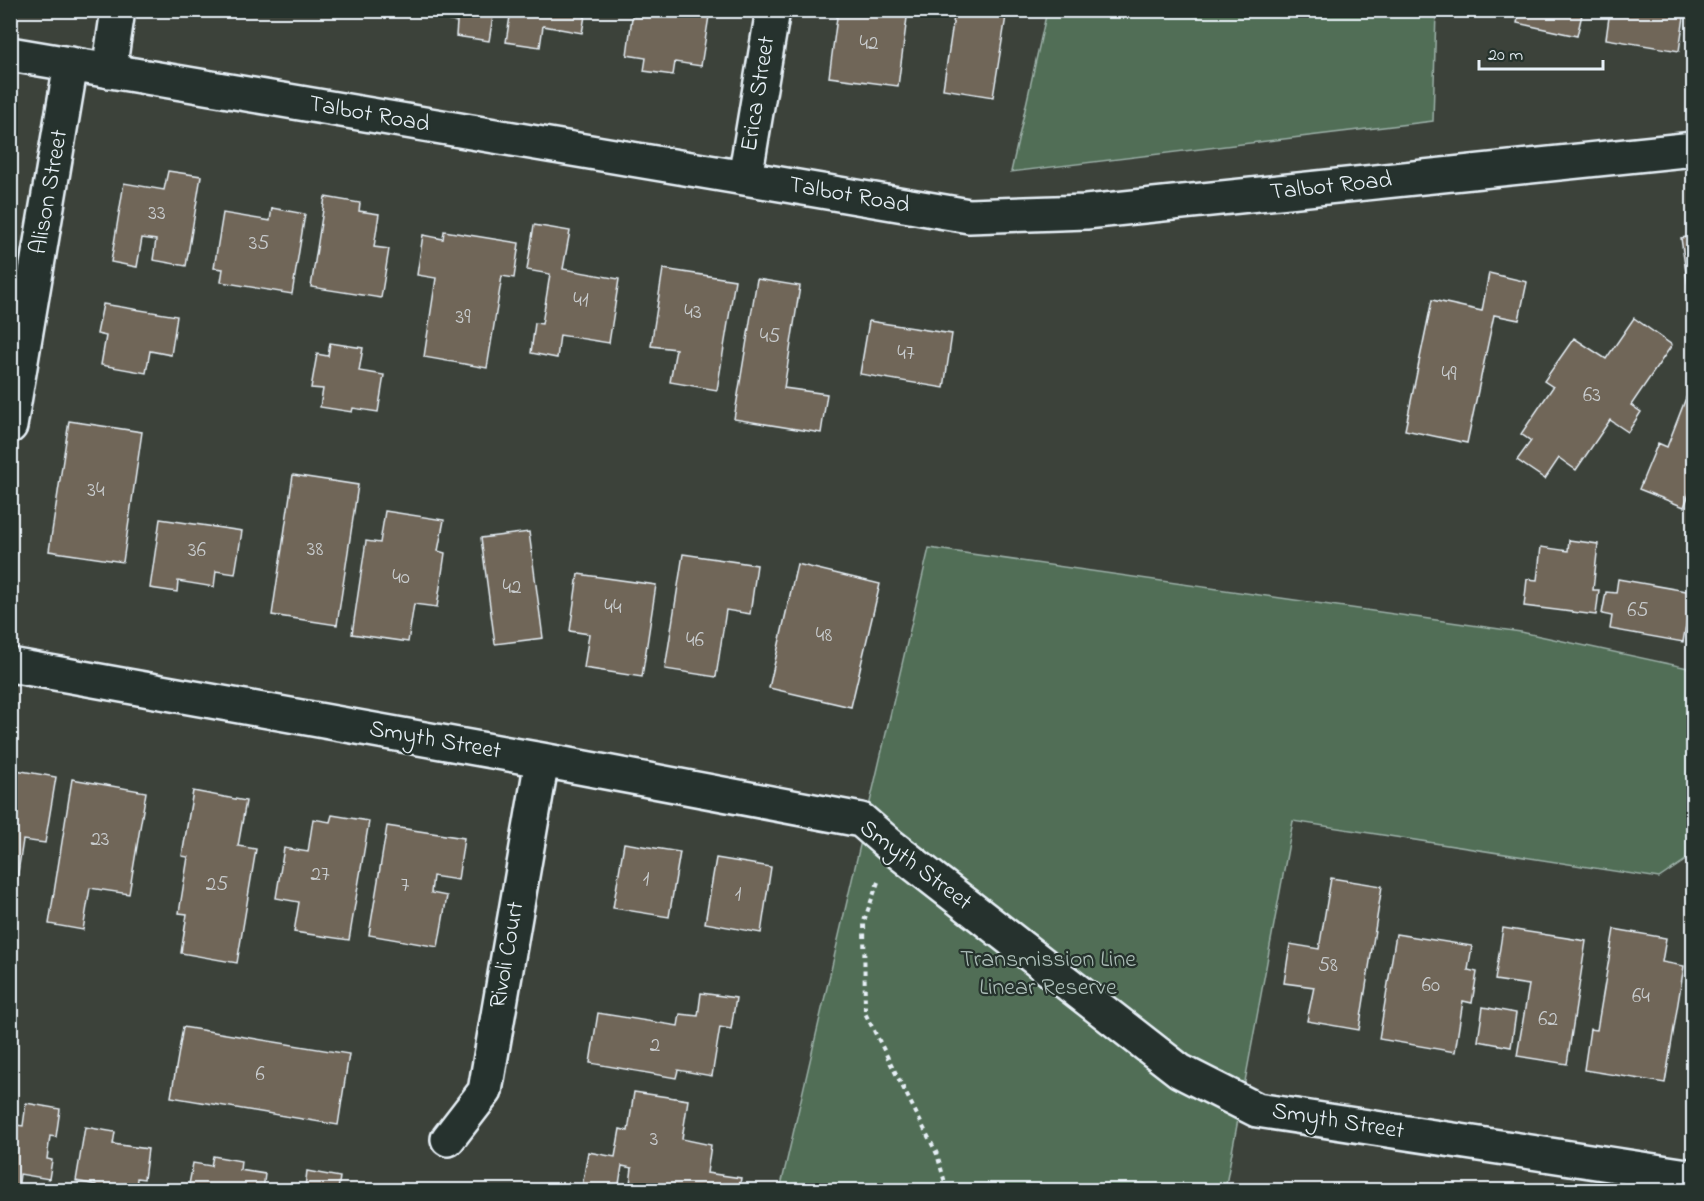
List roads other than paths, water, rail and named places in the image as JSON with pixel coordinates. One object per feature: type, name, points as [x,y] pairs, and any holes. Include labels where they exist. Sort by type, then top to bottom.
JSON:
[{"type":"street","points":[[109,70],[118,10]]},
{"type":"street","name":"Erica Street","points":[[745,178],[772,10]]},
{"type":"street","name":"Talbot Road","points":[[10,54],[969,216],[1086,212],[1694,149]]},
{"type":"street","name":"Alison Street","points":[[10,426],[71,64]]},
{"type":"street","name":"Smyth Street","points":[[10,664],[861,820],[891,846],[1180,1071],[1257,1110],[1694,1177]]},
{"type":"street","name":"Rivoli Court","points":[[448,1139],[485,1091],[542,760]]},
{"type":"park label","name":"Transmission Line Linear Reserve","points":[[1048,974]]}]
